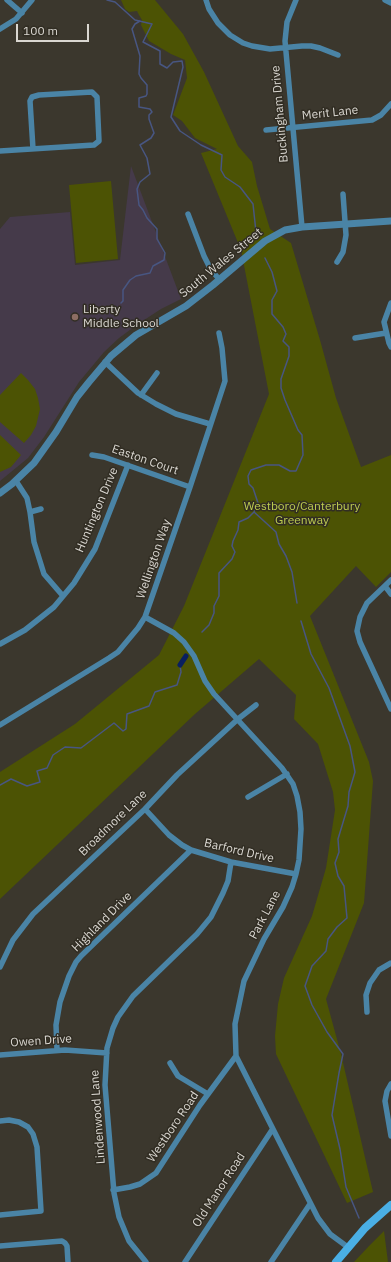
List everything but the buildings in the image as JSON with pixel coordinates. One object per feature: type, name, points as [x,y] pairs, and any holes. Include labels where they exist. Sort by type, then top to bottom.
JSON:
[{"type":"main road","points":[[336,1262],[365,1228],[391,1206]]},
{"type":"street","points":[[7,0],[22,13]]},
{"type":"street","points":[[0,29],[8,25],[22,13],[32,0]]},
{"type":"street","points":[[206,0],[218,23],[237,40],[262,48],[311,46],[338,55]]},
{"type":"street","name":"Buckingham Drive","points":[[296,0],[287,22],[285,47],[302,226]]},
{"type":"street","points":[[385,0],[391,2]]},
{"type":"street","points":[[0,151],[34,149],[94,145],[99,141],[97,96],[92,92],[39,95],[32,97],[30,101],[34,149]]},
{"type":"street","name":"Merit Lane","points":[[266,130],[372,120],[382,115],[391,104]]},
{"type":"street","points":[[337,262],[343,252],[346,235],[343,194]]},
{"type":"street","points":[[188,214],[204,256],[211,270],[220,280]]},
{"type":"street","name":"South Wales Street","points":[[0,493],[16,481],[38,458],[77,397],[111,356],[136,335],[186,306],[220,280],[265,241],[285,230],[302,226],[391,221]]},
{"type":"street","points":[[391,303],[384,322],[386,334],[391,347]]},
{"type":"street","name":"Wellington Way","points":[[0,724],[118,652],[145,617],[225,381],[219,333]]},
{"type":"street","points":[[355,338],[386,334]]},
{"type":"street","points":[[105,362],[141,395],[156,404],[176,414],[210,424]]},
{"type":"street","points":[[141,395],[157,373]]},
{"type":"street","name":"Easton Court","points":[[92,455],[104,456],[190,487]]},
{"type":"street","name":"Huntington Drive","points":[[0,644],[25,630],[54,607],[74,583],[95,549],[128,465]]},
{"type":"street","points":[[16,481],[26,498],[30,512],[34,542],[44,574],[63,596]]},
{"type":"street","points":[[30,512],[41,509]]},
{"type":"street","points":[[391,580],[367,604],[360,616],[357,631],[360,642],[391,709]]},
{"type":"street","points":[[385,586],[391,594]]},
{"type":"street","name":"Park Lane","points":[[145,617],[174,633],[184,642],[192,652],[204,680],[214,694],[287,774],[297,796],[300,812],[300,844],[296,874],[289,894],[264,939],[244,981],[235,1024],[236,1056],[310,1204],[330,1234],[349,1248]]},
{"type":"street","name":"Broadmore Lane","points":[[0,967],[13,940],[33,914],[145,809],[177,775],[238,719],[256,705]]},
{"type":"street","points":[[248,797],[287,774]]},
{"type":"street","name":"Barford Drive","points":[[145,809],[169,835],[182,846],[231,862],[296,874]]},
{"type":"street","name":"Highland Drive","points":[[57,1050],[56,1025],[60,1002],[69,976],[76,962],[192,850]]},
{"type":"street","name":"Lindenwood Lane","points":[[146,1262],[129,1240],[122,1226],[116,1208],[113,1190],[105,1085],[106,1053],[113,1028],[122,1011],[133,996],[198,934],[211,917],[228,881],[231,862]]},
{"type":"street","points":[[366,1012],[366,995],[370,983],[379,970],[391,963]]},
{"type":"street","name":"Owen Drive","points":[[0,1055],[57,1050],[78,1050],[106,1053]]},
{"type":"street","name":"Westboro Road","points":[[113,1190],[140,1184],[156,1173],[208,1094],[236,1056]]},
{"type":"street","points":[[170,1064],[178,1076],[208,1094]]},
{"type":"street","points":[[391,1084],[387,1091],[385,1101],[391,1136]]},
{"type":"street","points":[[0,1121],[9,1120],[19,1122],[28,1127],[34,1134],[37,1147],[41,1211],[0,1214]]},
{"type":"street","name":"Old Manor Road","points":[[185,1262],[272,1130]]},
{"type":"street","points":[[272,1262],[310,1204]]},
{"type":"street","points":[[0,1246],[62,1241],[67,1246],[68,1262]]},
{"type":"shaded area","name":"Liberty Middle School","points":[[131,166],[181,299],[161,309],[138,324],[119,338],[104,352],[79,382],[44,437],[28,458],[0,481],[0,229],[10,217],[70,212],[75,265],[120,260]]},
{"type":"green space","name":"Westboro/Canterbury Greenway","points":[[121,0],[155,0],[183,34],[204,72],[238,146],[252,162],[257,186],[270,229],[291,243],[336,398],[361,467],[391,455],[391,572],[376,587],[356,566],[310,616],[369,762],[373,781],[364,903],[326,999],[341,1054],[373,1192],[347,1203],[276,1054],[275,1036],[278,1004],[284,978],[312,916],[326,868],[335,810],[333,792],[318,744],[294,719],[296,695],[259,659],[195,714],[0,899],[0,772],[75,724],[159,655],[184,606],[269,394],[241,250],[201,153],[217,149],[195,138],[182,121],[173,115],[187,78],[185,60],[171,54],[149,41],[141,25],[142,20],[137,11],[129,12],[125,9]]},
{"type":"green space","points":[[111,181],[118,259],[76,263],[69,185]]},
{"type":"green space","points":[[21,373],[35,389],[40,409],[36,426],[24,443],[0,422],[0,395]]},
{"type":"green space","points":[[0,435],[21,455],[11,467],[0,472]]},
{"type":"green space","points":[[384,1231],[388,1262],[354,1262],[369,1246]]},
{"type":"waterway","points":[[107,0],[115,2],[135,20],[152,24],[143,42],[160,51],[160,64],[167,68],[173,62],[182,61],[183,67],[171,117],[180,131],[201,145],[222,155],[221,170],[225,177],[240,187],[253,204],[256,232]]},
{"type":"waterway","points":[[121,303],[123,301],[123,290],[130,280],[136,276],[150,273],[153,266],[164,260],[165,253],[157,239],[157,229],[147,218],[139,205],[137,189],[140,182],[150,174],[147,158],[140,145],[151,138],[154,133],[149,119],[149,115],[152,112],[150,109],[139,107],[139,98],[146,96],[147,85],[139,74],[140,56],[132,29],[135,24],[140,21]]},
{"type":"waterway","points":[[202,632],[209,625],[214,613],[214,606],[219,596],[219,573],[232,559],[235,552],[232,546],[238,530],[239,522],[248,518],[254,512],[258,503],[253,488],[249,484],[248,476],[251,470],[266,465],[279,465],[290,471],[296,471],[303,455],[302,435],[298,430],[281,388],[281,379],[289,356],[289,347],[283,341],[286,334],[283,327],[272,314],[272,300],[277,291],[272,272],[265,258]]},
{"type":"waterway","points":[[254,512],[276,532],[279,544],[286,556],[292,572],[297,603]]},
{"type":"waterway","points":[[301,621],[311,654],[329,688],[350,746],[355,772],[349,792],[348,806],[338,839],[339,852],[335,863],[338,876],[344,886],[347,918],[337,927],[328,939],[326,951],[312,966],[305,986],[312,1005],[327,1032],[343,1054],[332,1115],[340,1149],[346,1187],[359,1218]]},
{"type":"waterway","points":[[180,665],[186,656]]},
{"type":"waterway","points":[[0,785],[11,779],[27,786],[40,782],[37,771],[47,768],[53,755],[65,747],[81,748],[114,723],[123,731],[126,729],[127,714],[149,706],[155,692],[177,685],[181,672],[180,665]]},
{"type":"place","name":"Liberty Middle School","points":[[75,317]]}]
